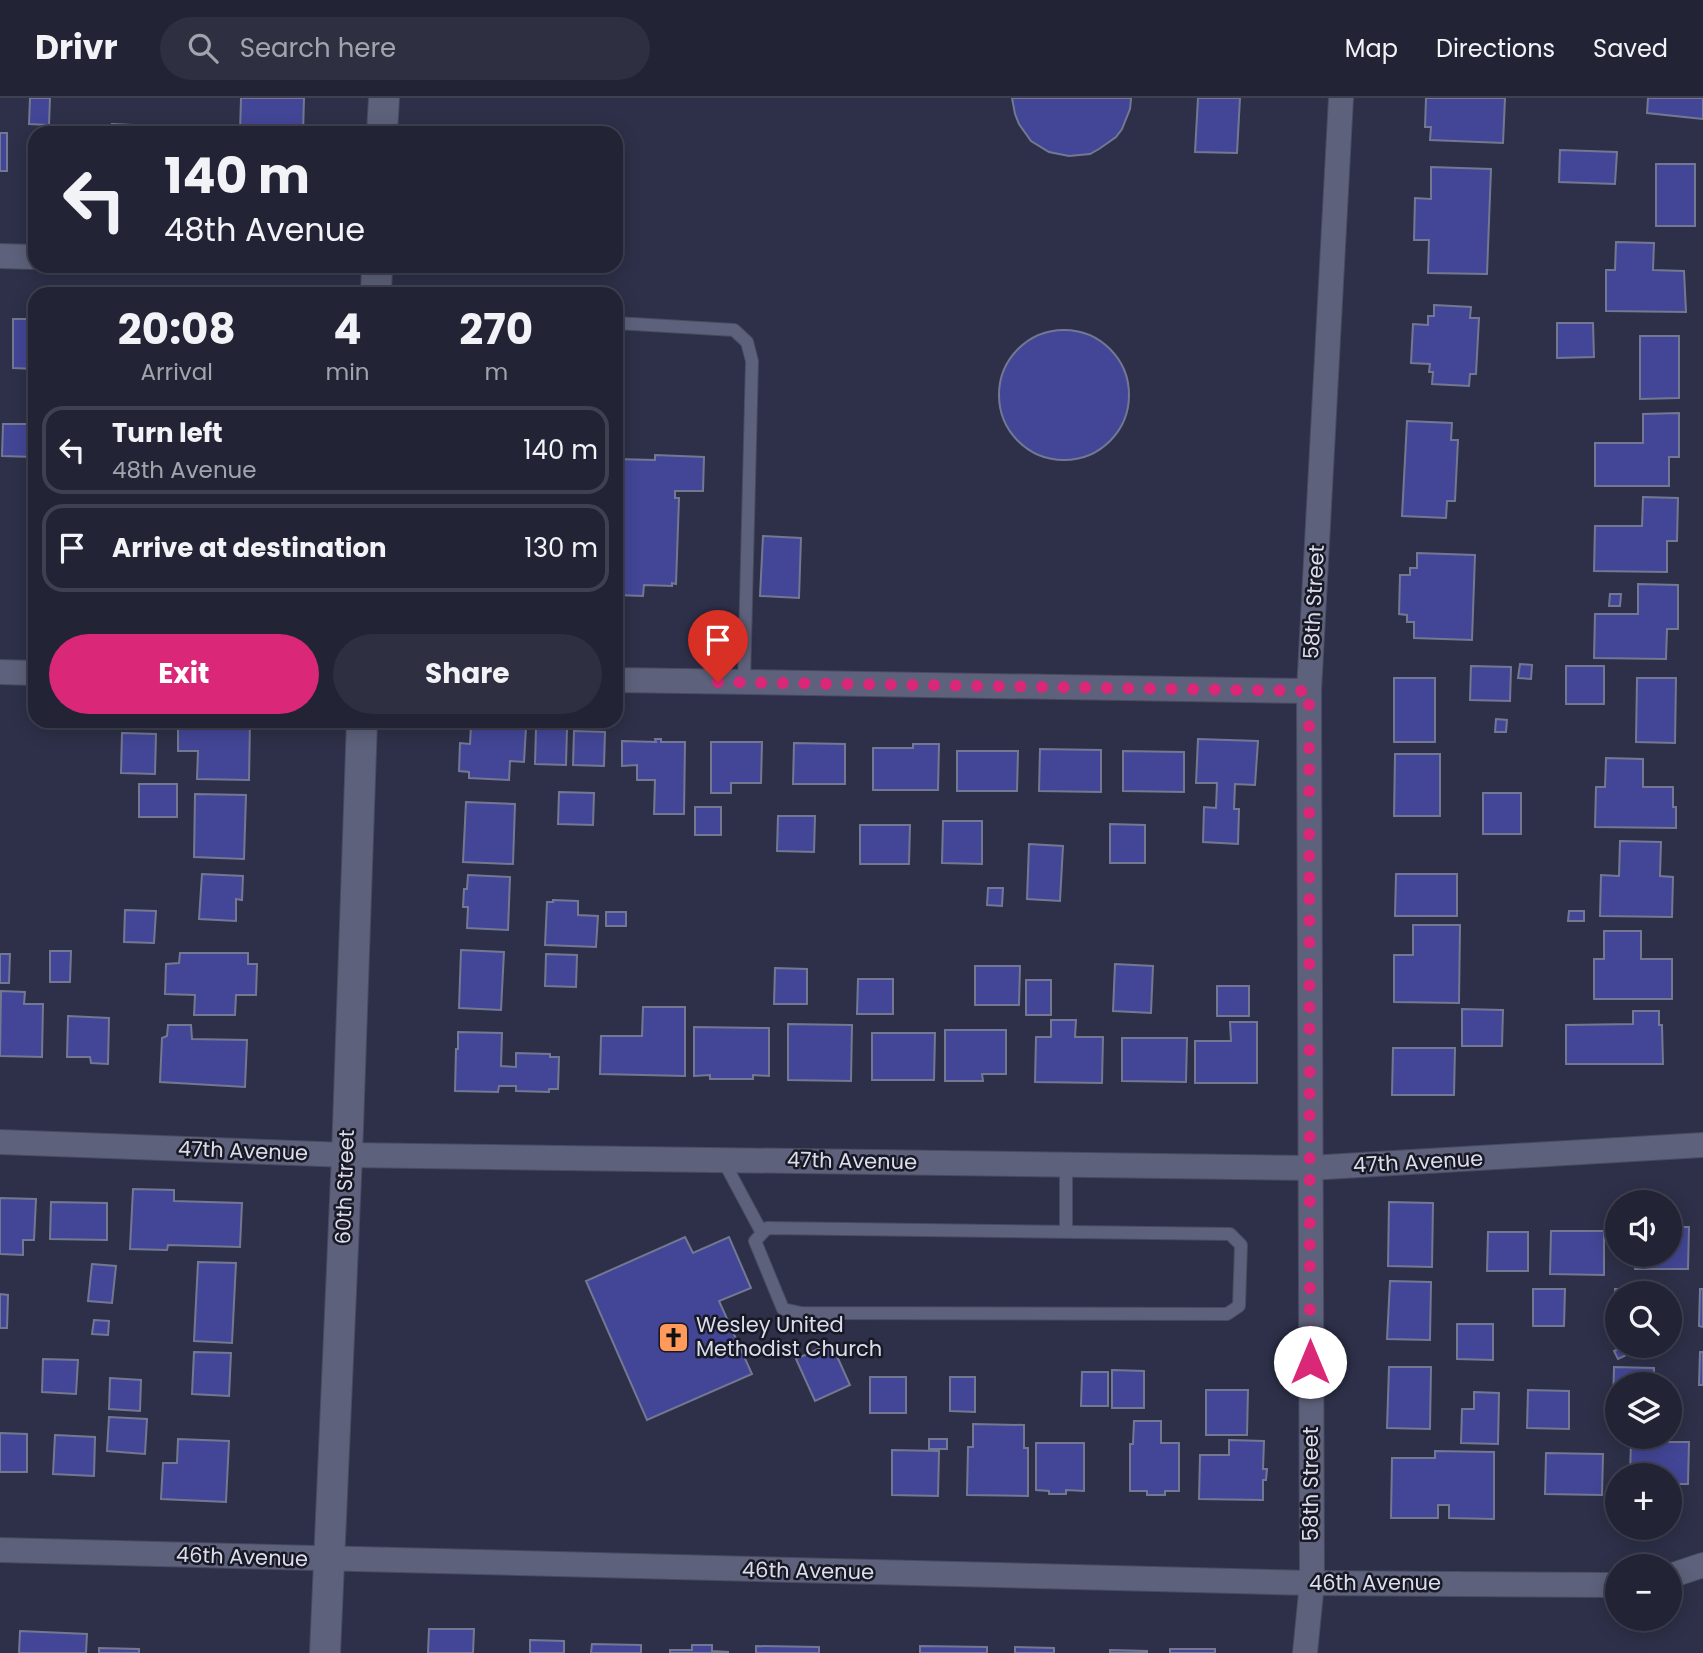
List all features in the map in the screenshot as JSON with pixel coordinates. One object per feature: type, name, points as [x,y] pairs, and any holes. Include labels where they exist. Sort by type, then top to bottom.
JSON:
[{"type":"street","points":[[382,126],[384,98]]},
{"type":"street","name":"58th Street","points":[[1305,1653],[1312,1583],[1309,691],[1341,98]]},
{"type":"street","points":[[0,256],[28,257]]},
{"type":"street","points":[[0,672],[28,673]]},
{"type":"street","points":[[623,680],[1309,691]]},
{"type":"street","name":"60th Street","points":[[325,1653],[347,1154],[362,728]]},
{"type":"street","name":"47th Avenue","points":[[0,1142],[347,1154],[1309,1168],[1703,1145]]},
{"type":"street","name":"46th Avenue","points":[[0,1550],[1312,1583],[1605,1585]]},
{"type":"street","points":[[1682,1572],[1703,1565]]},
{"type":"lane","points":[[623,323],[734,330],[747,342],[752,361],[744,682]]},
{"type":"lane","points":[[722,1160],[762,1233]]},
{"type":"lane","points":[[1066,1164],[1066,1231]]},
{"type":"lane","points":[[767,1228],[1066,1231],[1230,1234],[1241,1245],[1239,1306],[1227,1314],[801,1313],[783,1308],[755,1241],[767,1228]]},
{"type":"building","points":[[30,98],[50,98],[49,125],[29,124]]},
{"type":"building","points":[[241,98],[304,98],[303,126],[240,126]]},
{"type":"building","points":[[1012,98],[1131,99],[1130,109],[1116,137],[1090,154],[1069,156],[1049,152],[1031,141],[1019,124]]},
{"type":"building","points":[[1198,98],[1240,98],[1237,153],[1195,152]]},
{"type":"building","points":[[1426,98],[1505,98],[1503,143],[1430,140],[1431,127],[1425,127]]},
{"type":"building","points":[[1648,98],[1703,98],[1703,119],[1647,113]]},
{"type":"building","points":[[112,124],[154,126],[112,126]]},
{"type":"building","points":[[0,133],[7,133],[7,171],[0,171]]},
{"type":"building","points":[[1560,150],[1617,152],[1615,184],[1559,182]]},
{"type":"building","points":[[1656,164],[1695,164],[1695,226],[1656,226]]},
{"type":"building","points":[[1431,167],[1491,169],[1487,274],[1428,273],[1429,240],[1414,240],[1415,198],[1431,199]]},
{"type":"building","points":[[1616,242],[1654,243],[1653,270],[1684,271],[1686,312],[1606,311],[1606,270],[1615,270]]},
{"type":"building","points":[[1434,305],[1471,307],[1470,318],[1479,318],[1476,374],[1470,374],[1469,386],[1432,384],[1433,372],[1429,372],[1430,364],[1411,363],[1413,324],[1428,325],[1428,316],[1434,316]]},
{"type":"building","points":[[13,319],[28,319],[28,369],[13,368]]},
{"type":"building","points":[[1557,323],[1593,323],[1594,357],[1557,358]]},
{"type":"building","points":[[1064,330],[1089,335],[1110,349],[1124,370],[1129,395],[1124,420],[1110,441],[1089,455],[1064,460],[1039,455],[1018,441],[1004,420],[999,395],[1004,370],[1018,349],[1039,335]]},
{"type":"building","points":[[1640,336],[1679,336],[1679,398],[1640,399]]},
{"type":"building","points":[[1679,413],[1679,457],[1669,457],[1669,486],[1595,486],[1595,443],[1643,443],[1643,414]]},
{"type":"building","points":[[1407,421],[1452,423],[1451,440],[1458,440],[1455,501],[1447,501],[1446,518],[1402,516]]},
{"type":"building","points":[[3,424],[28,424],[28,457],[2,456]]},
{"type":"building","points":[[655,455],[704,457],[703,491],[675,491],[675,498],[679,498],[676,584],[644,585],[643,596],[623,595],[623,459],[655,460]]},
{"type":"building","points":[[1643,497],[1678,498],[1677,541],[1667,541],[1667,572],[1594,571],[1595,526],[1642,526]]},
{"type":"building","points":[[763,536],[801,538],[799,598],[760,596]]},
{"type":"building","points":[[1417,553],[1475,555],[1472,640],[1414,638],[1414,622],[1407,622],[1407,615],[1399,614],[1400,575],[1410,575],[1410,568],[1417,568]]},
{"type":"building","points":[[1638,584],[1678,585],[1678,629],[1667,629],[1666,659],[1594,658],[1595,614],[1638,614]]},
{"type":"building","points":[[1610,594],[1621,594],[1620,606],[1609,606]]},
{"type":"building","points":[[1520,664],[1532,665],[1531,679],[1518,678]]},
{"type":"building","points":[[1471,666],[1511,667],[1510,701],[1470,700]]},
{"type":"building","points":[[1566,666],[1604,666],[1604,704],[1566,704]]},
{"type":"building","points":[[1394,678],[1435,678],[1435,742],[1394,742]]},
{"type":"building","points":[[1637,678],[1676,678],[1675,743],[1636,742]]},
{"type":"building","points":[[1496,719],[1507,720],[1506,732],[1495,732]]},
{"type":"building","points":[[178,728],[250,728],[249,780],[197,779],[198,751],[178,751]]},
{"type":"building","points":[[471,728],[526,728],[524,762],[510,761],[509,780],[469,778],[469,772],[459,771],[460,743],[470,744]]},
{"type":"building","points":[[536,728],[567,729],[566,765],[535,764]]},
{"type":"building","points":[[574,731],[605,732],[604,766],[573,765]]},
{"type":"building","points":[[122,733],[156,734],[155,774],[121,773]]},
{"type":"building","points":[[655,739],[661,739],[661,742],[685,742],[684,814],[654,814],[655,780],[637,780],[637,765],[622,766],[622,741],[656,742]]},
{"type":"building","points":[[1198,739],[1258,741],[1255,785],[1235,784],[1234,809],[1239,809],[1238,844],[1203,842],[1204,807],[1216,808],[1217,783],[1196,783]]},
{"type":"building","points":[[711,742],[762,742],[761,783],[731,783],[731,793],[711,793]]},
{"type":"building","points":[[794,743],[845,744],[845,784],[793,784]]},
{"type":"building","points":[[913,744],[939,744],[938,790],[873,790],[873,748],[913,748]]},
{"type":"building","points":[[1040,749],[1101,750],[1101,792],[1039,791]]},
{"type":"building","points":[[957,751],[1018,751],[1017,791],[957,791]]},
{"type":"building","points":[[1123,751],[1184,752],[1184,792],[1123,791]]},
{"type":"building","points":[[1395,754],[1440,754],[1440,816],[1394,816]]},
{"type":"building","points":[[1606,758],[1643,759],[1643,787],[1673,787],[1676,828],[1595,827],[1596,787],[1605,787]]},
{"type":"building","points":[[139,784],[177,784],[177,817],[139,817]]},
{"type":"building","points":[[559,792],[594,793],[593,825],[558,824]]},
{"type":"building","points":[[1483,793],[1521,793],[1521,834],[1483,834]]},
{"type":"building","points":[[195,794],[246,795],[244,859],[194,857]]},
{"type":"building","points":[[466,802],[515,804],[513,864],[463,862]]},
{"type":"building","points":[[695,807],[721,807],[721,835],[695,835]]},
{"type":"building","points":[[778,816],[815,816],[814,852],[777,851]]},
{"type":"building","points":[[943,821],[982,821],[982,864],[942,863]]},
{"type":"building","points":[[1110,824],[1145,825],[1145,863],[1110,863]]},
{"type":"building","points":[[860,825],[910,825],[909,864],[860,864]]},
{"type":"building","points":[[1620,841],[1661,842],[1660,876],[1673,877],[1672,917],[1600,916],[1601,875],[1619,876]]},
{"type":"building","points":[[1029,844],[1063,846],[1060,901],[1027,899]]},
{"type":"building","points":[[202,874],[243,876],[242,900],[236,899],[236,921],[199,919]]},
{"type":"building","points":[[1396,874],[1457,874],[1457,916],[1395,916]]},
{"type":"building","points":[[468,875],[510,877],[508,930],[467,928],[468,907],[463,907]]},
{"type":"building","points":[[988,888],[1003,888],[1002,906],[987,905]]},
{"type":"building","points":[[578,901],[578,915],[598,916],[596,947],[545,945],[547,902]]},
{"type":"building","points":[[125,910],[156,911],[154,943],[124,942]]},
{"type":"building","points":[[1569,911],[1584,911],[1584,921],[1568,921]]},
{"type":"building","points":[[606,912],[626,912],[626,926],[606,926]]},
{"type":"building","points":[[1413,925],[1460,925],[1459,1003],[1394,1002],[1394,955],[1413,955]]},
{"type":"building","points":[[1604,931],[1641,931],[1641,959],[1672,959],[1672,999],[1594,999],[1594,959],[1604,959]]},
{"type":"building","points":[[461,950],[504,952],[501,1010],[459,1008]]},
{"type":"building","points":[[50,951],[71,951],[70,982],[50,982]]},
{"type":"building","points":[[180,953],[248,953],[248,964],[257,964],[256,995],[236,995],[235,1015],[194,1015],[195,995],[165,994],[166,964],[179,963]]},
{"type":"building","points":[[0,954],[10,954],[9,983],[0,983]]},
{"type":"building","points":[[546,954],[577,955],[576,987],[545,986]]},
{"type":"building","points":[[1115,964],[1153,966],[1151,1013],[1113,1011]]},
{"type":"building","points":[[975,966],[1020,966],[1019,1005],[975,1005]]},
{"type":"building","points":[[775,968],[807,969],[807,1004],[774,1004]]},
{"type":"building","points":[[858,979],[893,979],[893,1014],[857,1014]]},
{"type":"building","points":[[1026,980],[1051,980],[1051,1015],[1026,1015]]},
{"type":"building","points":[[1217,986],[1249,986],[1249,1016],[1217,1016]]},
{"type":"building","points":[[1,991],[25,992],[24,1004],[43,1004],[42,1057],[0,1056]]},
{"type":"building","points":[[643,1007],[685,1007],[685,1076],[600,1074],[601,1036],[642,1036]]},
{"type":"building","points":[[1462,1009],[1503,1010],[1502,1046],[1462,1046]]},
{"type":"building","points":[[1633,1011],[1659,1011],[1663,1064],[1566,1064],[1566,1025],[1633,1024]]},
{"type":"building","points":[[68,1016],[109,1018],[108,1064],[91,1063],[90,1057],[67,1057]]},
{"type":"building","points":[[1051,1020],[1076,1020],[1075,1037],[1103,1037],[1102,1083],[1035,1082],[1036,1037],[1051,1037]]},
{"type":"building","points":[[1230,1022],[1257,1022],[1257,1083],[1195,1083],[1195,1041],[1231,1041]]},
{"type":"building","points":[[788,1024],[852,1025],[851,1081],[788,1080]]},
{"type":"building","points":[[168,1025],[191,1025],[192,1039],[247,1040],[245,1087],[160,1082],[162,1038],[167,1036]]},
{"type":"building","points":[[694,1027],[769,1028],[769,1076],[753,1075],[753,1079],[710,1079],[710,1075],[694,1076]]},
{"type":"building","points":[[945,1030],[1006,1030],[1006,1074],[982,1074],[983,1081],[945,1081]]},
{"type":"building","points":[[458,1032],[502,1033],[501,1066],[516,1067],[516,1053],[550,1054],[550,1057],[559,1057],[558,1089],[549,1089],[549,1092],[516,1091],[516,1086],[499,1086],[498,1092],[455,1091]]},
{"type":"building","points":[[872,1033],[935,1033],[934,1080],[872,1080]]},
{"type":"building","points":[[1122,1038],[1187,1038],[1186,1082],[1122,1081]]},
{"type":"building","points":[[1393,1048],[1455,1048],[1454,1095],[1392,1095]]},
{"type":"building","points":[[133,1189],[174,1190],[174,1201],[242,1203],[240,1247],[168,1245],[167,1250],[130,1249]]},
{"type":"building","points":[[0,1198],[36,1199],[34,1240],[23,1240],[23,1255],[0,1254]]},
{"type":"building","points":[[51,1202],[107,1203],[107,1240],[50,1239]]},
{"type":"building","points":[[1389,1202],[1433,1203],[1432,1267],[1388,1266]]},
{"type":"building","points":[[1682,1227],[1689,1227],[1688,1269],[1635,1269],[1682,1267]]},
{"type":"building","points":[[1551,1231],[1604,1231],[1604,1275],[1550,1274]]},
{"type":"building","points":[[1488,1232],[1528,1232],[1528,1271],[1487,1271]]},
{"type":"building","name":"Wesley United Methodist Church","points":[[685,1237],[693,1253],[729,1237],[751,1288],[719,1301],[752,1374],[647,1420],[586,1281]]},
{"type":"building","points":[[198,1262],[236,1263],[232,1343],[194,1341]]},
{"type":"building","points":[[92,1264],[116,1266],[112,1303],[88,1301]]},
{"type":"building","points":[[1390,1281],[1431,1282],[1430,1340],[1387,1339]]},
{"type":"building","points":[[1533,1289],[1565,1289],[1564,1326],[1533,1326]]},
{"type":"building","points":[[1700,1289],[1703,1289],[1703,1327],[1699,1326]]},
{"type":"building","points":[[0,1294],[8,1295],[7,1328],[0,1328]]},
{"type":"building","points":[[94,1320],[109,1321],[108,1335],[92,1334]]},
{"type":"building","points":[[1457,1324],[1493,1324],[1493,1360],[1457,1359]]},
{"type":"building","points":[[831,1343],[850,1385],[815,1401],[796,1359]]},
{"type":"building","points":[[194,1352],[231,1353],[229,1396],[192,1394]]},
{"type":"building","points":[[1700,1352],[1703,1352],[1703,1385],[1699,1385]]},
{"type":"building","points":[[43,1359],[78,1360],[76,1394],[42,1392]]},
{"type":"building","points":[[1389,1367],[1431,1367],[1430,1429],[1387,1428]]},
{"type":"building","points":[[1614,1367],[1654,1368],[1654,1372],[1614,1372]]},
{"type":"building","points":[[1112,1370],[1144,1371],[1144,1408],[1112,1408]]},
{"type":"building","points":[[1082,1372],[1108,1372],[1108,1406],[1081,1406]]},
{"type":"building","points":[[870,1377],[906,1377],[906,1413],[870,1413]]},
{"type":"building","points":[[950,1377],[975,1377],[975,1412],[950,1411]]},
{"type":"building","points":[[110,1378],[141,1380],[140,1411],[109,1409]]},
{"type":"building","points":[[1206,1390],[1248,1390],[1247,1435],[1206,1435]]},
{"type":"building","points":[[1528,1390],[1569,1391],[1569,1429],[1527,1428]]},
{"type":"building","points":[[1474,1392],[1499,1393],[1498,1444],[1461,1443],[1462,1409],[1474,1409]]},
{"type":"building","points":[[109,1417],[147,1419],[145,1454],[107,1451]]},
{"type":"building","points":[[1134,1421],[1161,1421],[1161,1443],[1179,1443],[1179,1491],[1165,1491],[1165,1495],[1147,1495],[1147,1491],[1130,1491],[1130,1444],[1133,1444]]},
{"type":"building","points":[[973,1424],[1024,1425],[1024,1448],[1028,1448],[1028,1496],[967,1495],[968,1447],[973,1447]]},
{"type":"building","points":[[0,1433],[27,1434],[27,1472],[0,1472]]},
{"type":"building","points":[[55,1435],[95,1437],[94,1476],[53,1474]]},
{"type":"building","points":[[178,1439],[229,1441],[226,1502],[161,1499],[163,1463],[177,1463]]},
{"type":"building","points":[[929,1439],[947,1439],[947,1449],[929,1449]]},
{"type":"building","points":[[1229,1440],[1264,1441],[1263,1469],[1267,1469],[1266,1480],[1263,1480],[1263,1500],[1199,1499],[1200,1455],[1229,1455]]},
{"type":"building","points":[[1682,1442],[1689,1442],[1688,1484],[1682,1484],[1682,1463],[1630,1463],[1631,1449],[1682,1449]]},
{"type":"building","points":[[1036,1443],[1084,1443],[1084,1491],[1066,1490],[1066,1494],[1049,1494],[1049,1491],[1036,1490]]},
{"type":"building","points":[[892,1450],[939,1451],[938,1496],[892,1495]]},
{"type":"building","points":[[1435,1451],[1494,1452],[1494,1519],[1449,1518],[1449,1505],[1438,1505],[1438,1518],[1391,1518],[1392,1458],[1435,1458]]},
{"type":"building","points":[[1546,1453],[1603,1454],[1602,1495],[1545,1494]]},
{"type":"building","points":[[429,1629],[474,1629],[473,1653],[428,1653]]},
{"type":"building","points":[[20,1631],[87,1634],[86,1653],[19,1653]]},
{"type":"building","points":[[530,1640],[564,1641],[564,1653],[530,1653]]},
{"type":"building","points":[[592,1644],[641,1645],[641,1653],[591,1653]]},
{"type":"building","points":[[692,1645],[712,1645],[712,1651],[728,1653],[670,1653],[670,1650],[692,1650]]},
{"type":"building","points":[[756,1646],[819,1647],[819,1653],[756,1653]]},
{"type":"building","points":[[920,1646],[987,1647],[987,1653],[920,1653]]},
{"type":"building","points":[[1015,1647],[1054,1648],[1054,1653],[1015,1653]]},
{"type":"building","points":[[99,1648],[139,1649],[139,1653],[99,1653]]},
{"type":"building","points":[[1170,1649],[1215,1649],[1215,1653],[1170,1653]]},
{"type":"building","points":[[1110,1650],[1147,1651],[1147,1653],[1110,1653]]},
{"type":"place","name":"Wesley United Methodist Church","points":[[673,1337]]},
{"type":"route","points":[[718,682],[1309,691],[1310,1362]]}]
